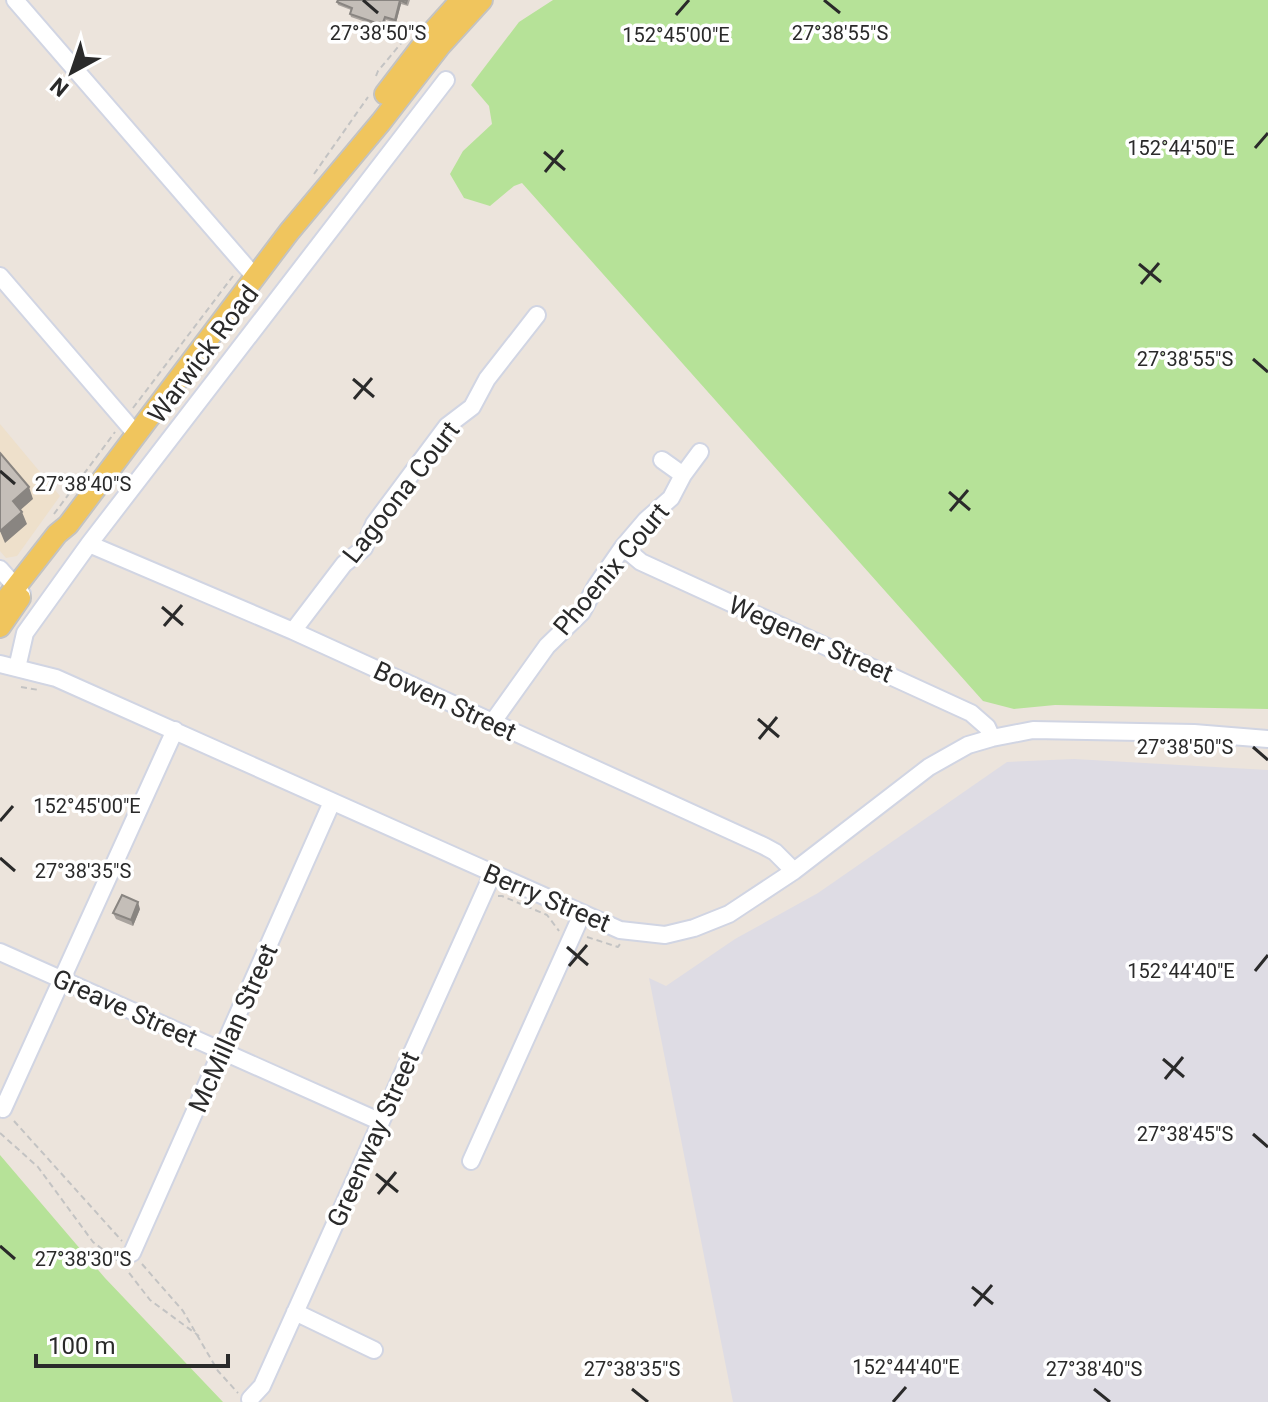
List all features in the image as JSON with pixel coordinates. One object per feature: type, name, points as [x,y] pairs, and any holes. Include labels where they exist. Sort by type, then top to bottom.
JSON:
[{"type":"main road","name":"Warwick Road","points":[[289,232],[411,60],[461,0]]},
{"type":"main road","name":"Warwick Road","points":[[0,607],[19,591],[64,536],[61,520],[249,271],[289,232],[440,46],[482,0]]},
{"type":"main road","name":"Warwick Road","points":[[0,627],[19,591]]},
{"type":"street","points":[[15,0],[249,271]]},
{"type":"street","name":"Warwick Road","points":[[8,666],[25,633],[89,544],[446,80]]},
{"type":"street","points":[[0,276],[130,427]]},
{"type":"street","name":"Lagoona Court","points":[[293,631],[344,564],[364,548],[383,511],[447,426],[472,407],[487,379],[537,315]]},
{"type":"street","name":"Phoenix Court","points":[[492,723],[547,646],[582,612],[623,547],[646,520],[671,498],[700,452]]},
{"type":"street","points":[[662,460],[683,475]]},
{"type":"street","name":"Bowen Street","points":[[89,544],[293,631],[764,846],[775,852],[794,871]]},
{"type":"street","name":"Wegener Street","points":[[623,547],[641,562],[971,713],[987,727],[992,738]]},
{"type":"street","points":[[0,569],[19,591]]},
{"type":"street","name":"Berry Street","points":[[8,666],[56,678],[582,914],[626,931],[665,935],[729,914],[794,871],[929,767],[968,745],[1033,730],[1194,733],[1268,739]]},
{"type":"street","points":[[3,1109],[175,730]]},
{"type":"street","name":"McMillan Street","points":[[132,1253],[332,802]]},
{"type":"street","name":"Greenway Street","points":[[250,1399],[262,1386],[492,875]]},
{"type":"street","points":[[471,1161],[582,914]]},
{"type":"street","name":"Greave Street","points":[[0,952],[381,1122]]},
{"type":"street","points":[[295,1312],[374,1350]]},
{"type":"path","points":[[374,82],[378,71],[408,37]]},
{"type":"path","points":[[311,179],[371,93]]},
{"type":"path","points":[[61,520],[249,271]]},
{"type":"path","points":[[481,899],[490,903],[492,899],[502,896],[547,915],[560,933],[580,943],[586,937],[618,947],[626,931]]},
{"type":"path","points":[[0,1133],[38,1167],[93,1242],[120,1262],[150,1300],[200,1337]]},
{"type":"shaded area","points":[[0,424],[60,496],[17,556],[6,558],[0,551]]},
{"type":"shaded area","points":[[1074,759],[1268,770],[1268,1402],[733,1402],[649,978],[666,986],[735,939],[818,893],[1007,762]]},
{"type":"green space","points":[[553,0],[1268,0],[1268,709],[1055,705],[1014,709],[983,701],[522,183],[490,206],[464,198],[450,174],[463,151],[492,124],[489,106],[471,85],[519,22]]},
{"type":"green space","points":[[0,1155],[105,1278],[223,1402],[0,1402]]},
{"type":"building","points":[[338,0],[400,0],[395,20],[385,17],[382,25],[350,14],[352,8]]},
{"type":"building","points":[[0,453],[29,487],[13,501],[22,512],[0,531]]},
{"type":"building","points":[[122,895],[138,902],[131,920],[113,913]]}]
